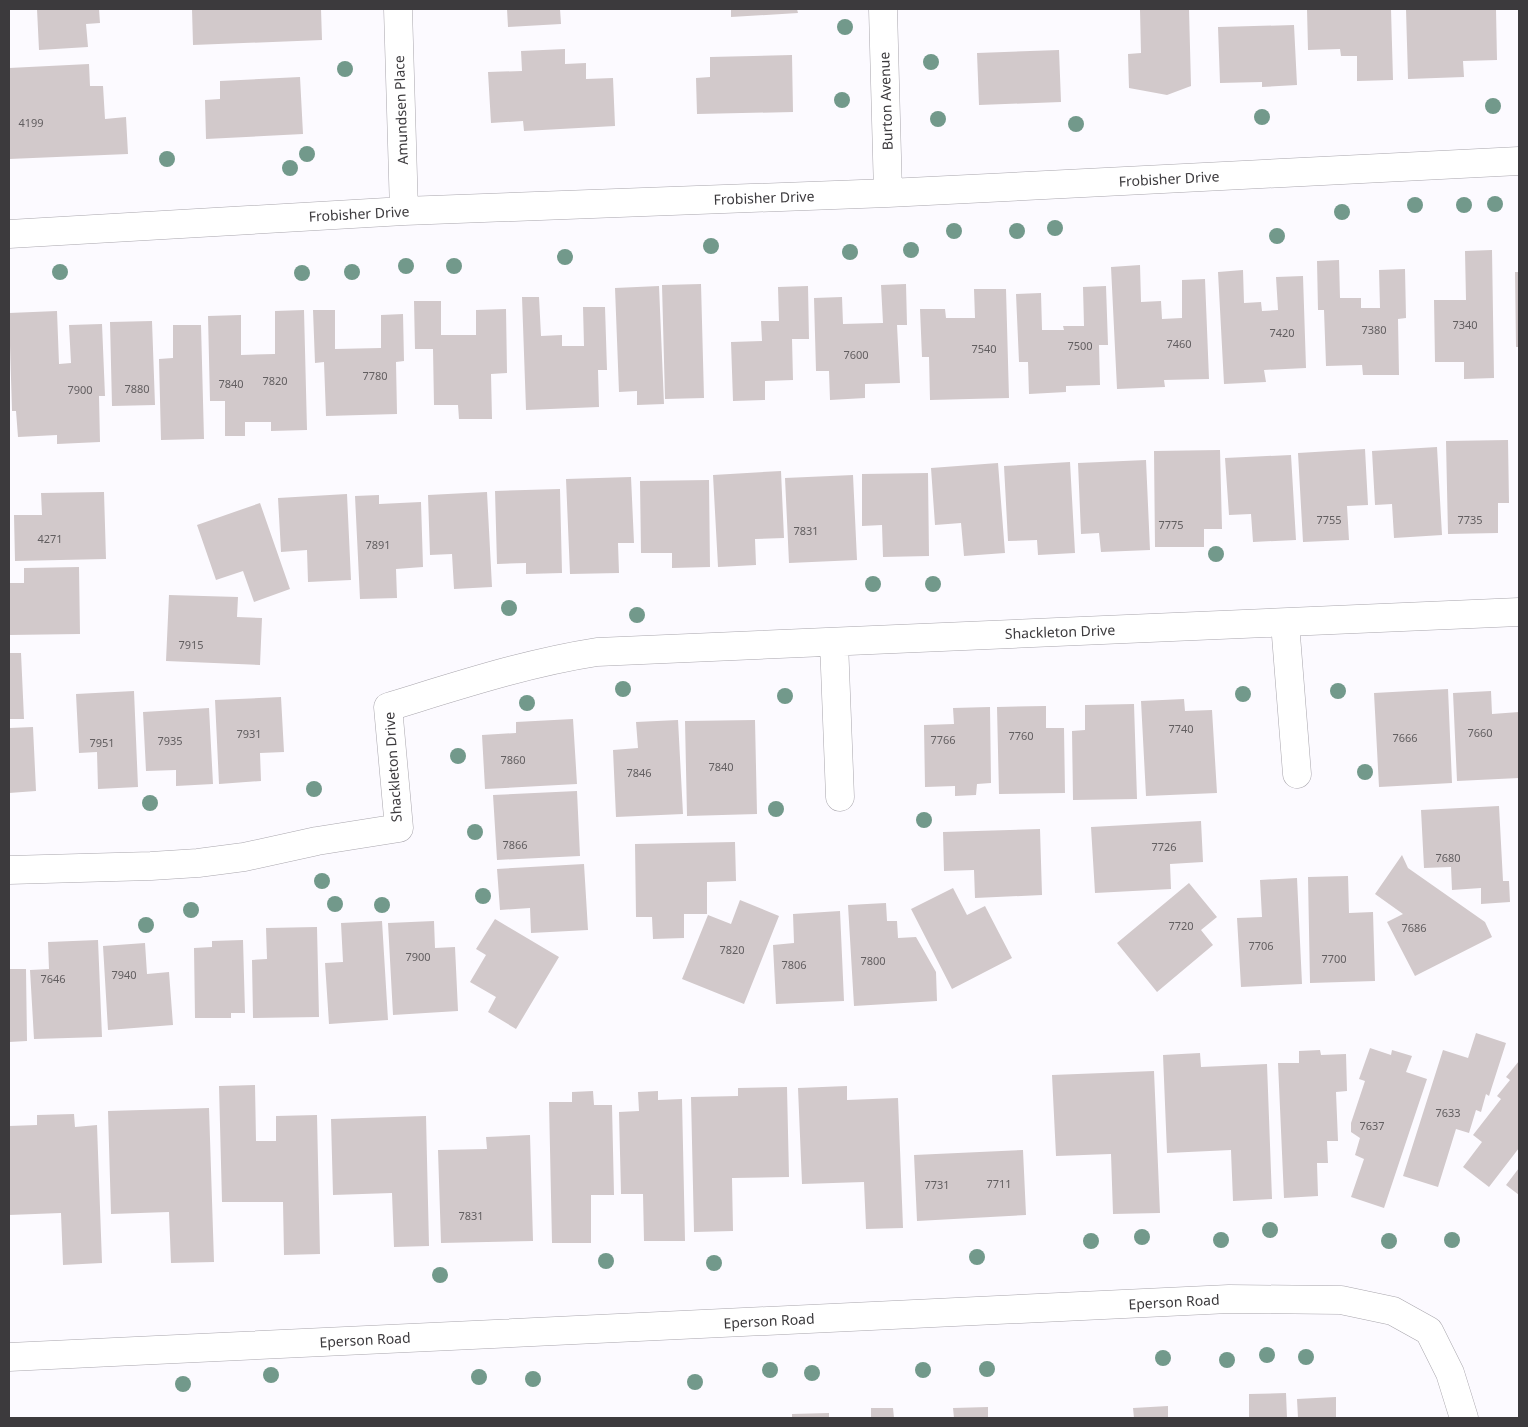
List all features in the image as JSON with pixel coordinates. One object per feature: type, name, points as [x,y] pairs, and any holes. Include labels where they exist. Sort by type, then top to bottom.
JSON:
[{"type":"street","name":"Amundsen Place","points":[[398,9],[404,211]]},
{"type":"street","name":"Burton Avenue","points":[[883,9],[888,193]]},
{"type":"street","name":"Frobisher Drive","points":[[9,234],[404,211],[888,193],[1519,161]]},
{"type":"street","name":"Shackleton Drive","points":[[9,870],[198,863],[399,828],[388,707],[487,677],[562,658],[597,652],[1519,612]]},
{"type":"street","points":[[1286,623],[1297,774]]},
{"type":"street","points":[[834,642],[840,797]]},
{"type":"street","name":"Eperson Road","points":[[9,1357],[1219,1299],[1341,1300],[1393,1311],[1430,1331],[1450,1373],[1464,1418]]},
{"type":"building","points":[[37,9],[99,9],[100,23],[86,24],[88,47],[39,50]]},
{"type":"building","points":[[192,9],[321,9],[322,40],[193,45]]},
{"type":"building","points":[[507,9],[560,9],[561,24],[508,27]]},
{"type":"building","points":[[731,9],[797,9],[798,13],[731,17]]},
{"type":"building","points":[[1189,9],[1191,86],[1167,95],[1129,88],[1128,54],[1141,53],[1140,10]]},
{"type":"building","points":[[1307,9],[1391,9],[1393,80],[1357,81],[1357,56],[1341,56],[1340,49],[1308,50]]},
{"type":"building","points":[[1406,9],[1496,9],[1497,60],[1463,61],[1464,77],[1408,79]]},
{"type":"building","points":[[1294,25],[1297,85],[1262,87],[1262,82],[1220,83],[1218,27]]},
{"type":"building","points":[[565,49],[565,64],[586,63],[586,79],[613,78],[615,126],[524,131],[523,121],[491,123],[488,72],[522,71],[521,51]]},
{"type":"building","points":[[1059,50],[1061,102],[979,105],[977,53]]},
{"type":"building","points":[[792,55],[793,112],[697,114],[696,78],[710,77],[710,57]]},
{"type":"building","points":[[89,64],[90,86],[103,86],[105,119],[126,117],[128,154],[9,159],[9,68]]},
{"type":"building","points":[[300,77],[303,134],[206,139],[205,100],[220,99],[220,81]]},
{"type":"building","points":[[1492,250],[1494,378],[1464,379],[1464,362],[1435,362],[1434,300],[1466,300],[1465,251]]},
{"type":"building","points":[[1339,260],[1340,298],[1361,298],[1361,308],[1380,308],[1379,270],[1405,269],[1406,318],[1398,319],[1399,375],[1363,375],[1362,365],[1326,366],[1324,310],[1318,310],[1317,261]]},
{"type":"building","points":[[1140,265],[1141,302],[1161,301],[1162,319],[1182,318],[1182,280],[1205,279],[1209,379],[1164,380],[1165,387],[1117,389],[1111,267]]},
{"type":"building","points":[[1243,270],[1244,303],[1261,302],[1262,311],[1278,310],[1276,277],[1303,276],[1306,368],[1264,370],[1266,382],[1224,384],[1218,272]]},
{"type":"building","points":[[1515,272],[1519,272],[1519,347],[1516,347]]},
{"type":"building","points":[[701,284],[704,398],[665,399],[662,285]]},
{"type":"building","points":[[906,284],[907,325],[897,325],[900,383],[865,384],[865,398],[830,400],[829,371],[816,371],[814,298],[842,297],[843,324],[883,323],[881,285]]},
{"type":"building","points":[[659,286],[664,404],[637,405],[637,391],[619,392],[615,288]]},
{"type":"building","points":[[808,286],[809,339],[792,339],[793,380],[765,381],[765,400],[733,401],[731,342],[762,341],[761,321],[779,321],[778,287]]},
{"type":"building","points":[[1106,286],[1108,345],[1099,345],[1100,385],[1066,386],[1066,392],[1029,394],[1028,362],[1019,362],[1016,294],[1041,293],[1042,330],[1064,330],[1063,326],[1084,326],[1083,287]]},
{"type":"building","points":[[974,289],[1006,289],[1009,398],[930,400],[929,357],[922,357],[920,309],[945,309],[946,318],[975,318]]},
{"type":"building","points":[[522,297],[539,297],[541,336],[562,335],[562,346],[584,346],[583,307],[605,307],[607,370],[598,370],[599,407],[526,410]]},
{"type":"building","points":[[414,301],[441,301],[441,335],[476,335],[476,310],[506,309],[507,373],[491,374],[492,419],[459,419],[458,405],[434,405],[433,349],[415,349]]},
{"type":"building","points":[[304,310],[307,430],[271,431],[271,422],[245,422],[245,436],[225,436],[225,401],[210,401],[208,316],[241,315],[241,355],[275,354],[275,311]]},
{"type":"building","points":[[313,310],[335,310],[335,349],[381,348],[381,315],[403,314],[404,361],[396,362],[397,414],[326,416],[324,362],[315,363]]},
{"type":"building","points":[[57,311],[59,364],[71,363],[69,325],[102,324],[105,396],[99,396],[100,442],[57,444],[57,435],[18,437],[16,411],[12,411],[9,313]]},
{"type":"building","points":[[152,321],[155,405],[112,406],[110,322]]},
{"type":"building","points":[[173,325],[201,325],[204,439],[161,440],[159,359],[173,358]]},
{"type":"building","points":[[1508,440],[1509,503],[1498,503],[1498,533],[1448,534],[1446,441]]},
{"type":"building","points":[[1437,447],[1442,535],[1394,538],[1392,504],[1375,505],[1372,451]]},
{"type":"building","points":[[1365,449],[1368,505],[1347,506],[1349,540],[1303,542],[1298,453]]},
{"type":"building","points":[[1220,450],[1222,529],[1204,529],[1204,547],[1155,547],[1154,451]]},
{"type":"building","points":[[1291,455],[1296,540],[1253,542],[1251,514],[1229,515],[1225,458]]},
{"type":"building","points":[[1146,460],[1150,550],[1101,552],[1099,533],[1081,534],[1078,463]]},
{"type":"building","points":[[1070,462],[1075,553],[1038,555],[1037,540],[1008,541],[1004,466]]},
{"type":"building","points":[[998,463],[1005,553],[964,556],[961,523],[935,525],[931,468]]},
{"type":"building","points":[[781,471],[784,538],[755,539],[756,565],[718,567],[713,475]]},
{"type":"building","points":[[928,473],[929,556],[883,557],[882,525],[862,526],[862,474]]},
{"type":"building","points":[[853,475],[857,560],[789,563],[785,478]]},
{"type":"building","points":[[631,477],[634,543],[618,543],[619,573],[570,574],[566,479]]},
{"type":"building","points":[[709,480],[710,567],[672,568],[672,553],[641,553],[640,481]]},
{"type":"building","points":[[560,489],[562,573],[526,574],[526,563],[497,564],[495,491]]},
{"type":"building","points":[[104,492],[106,559],[15,561],[14,515],[42,515],[41,493]]},
{"type":"building","points":[[487,492],[492,587],[454,589],[452,554],[430,555],[428,495]]},
{"type":"building","points":[[347,494],[351,580],[308,582],[307,550],[281,552],[278,498]]},
{"type":"building","points":[[379,495],[379,504],[421,502],[423,567],[396,569],[397,598],[360,599],[355,496]]},
{"type":"building","points":[[260,503],[290,589],[254,602],[243,571],[216,580],[197,525]]},
{"type":"building","points":[[79,567],[80,634],[9,635],[9,583],[24,583],[24,568]]},
{"type":"building","points":[[169,595],[238,597],[237,617],[262,618],[260,665],[166,661]]},
{"type":"building","points":[[9,653],[21,653],[24,719],[9,719]]},
{"type":"building","points":[[1448,689],[1452,783],[1379,787],[1374,693]]},
{"type":"building","points":[[134,691],[138,787],[98,789],[97,752],[79,753],[76,694]]},
{"type":"building","points":[[1491,691],[1492,714],[1519,712],[1519,778],[1457,781],[1453,693]]},
{"type":"building","points":[[281,697],[284,752],[260,753],[261,781],[219,784],[215,700]]},
{"type":"building","points":[[1184,699],[1185,711],[1212,710],[1217,793],[1146,796],[1141,701]]},
{"type":"building","points":[[1134,704],[1137,799],[1073,800],[1072,731],[1085,730],[1085,705]]},
{"type":"building","points":[[1046,706],[1046,728],[1064,728],[1065,793],[999,794],[997,707]]},
{"type":"building","points":[[990,707],[991,783],[977,784],[976,795],[955,796],[955,786],[925,787],[924,725],[954,724],[953,708]]},
{"type":"building","points":[[209,708],[213,784],[176,786],[176,770],[146,771],[143,712]]},
{"type":"building","points":[[573,719],[577,784],[485,789],[482,735],[516,733],[516,722]]},
{"type":"building","points":[[678,720],[683,814],[616,817],[613,750],[638,748],[636,722]]},
{"type":"building","points":[[755,720],[757,814],[687,816],[685,721]]},
{"type":"building","points":[[33,727],[36,791],[9,793],[9,728]]},
{"type":"building","points":[[577,791],[580,856],[497,860],[493,795]]},
{"type":"building","points":[[1499,806],[1503,881],[1509,881],[1510,902],[1481,904],[1481,888],[1452,890],[1451,867],[1424,868],[1421,810]]},
{"type":"building","points":[[1201,821],[1203,862],[1170,864],[1171,889],[1095,893],[1091,827]]},
{"type":"building","points":[[1040,829],[1042,895],[975,898],[974,870],[944,871],[943,832]]},
{"type":"building","points":[[735,842],[736,881],[707,882],[707,914],[684,914],[684,938],[653,939],[652,917],[636,917],[635,844]]},
{"type":"building","points":[[1402,855],[1408,868],[1485,922],[1492,937],[1415,976],[1387,922],[1403,914],[1375,894]]},
{"type":"building","points":[[584,864],[588,930],[531,933],[530,908],[500,910],[497,869]]},
{"type":"building","points":[[1348,876],[1349,913],[1373,912],[1375,981],[1310,983],[1308,877]]},
{"type":"building","points":[[1297,878],[1302,984],[1241,987],[1237,918],[1262,917],[1260,880]]},
{"type":"building","points":[[1189,883],[1217,917],[1201,930],[1213,945],[1157,992],[1117,943]]},
{"type":"building","points":[[953,888],[967,915],[985,906],[1012,958],[952,989],[911,909]]},
{"type":"building","points":[[740,900],[779,916],[744,1004],[682,979],[708,915],[731,924]]},
{"type":"building","points":[[886,903],[887,921],[897,921],[898,938],[916,937],[936,972],[937,1001],[854,1006],[848,905]]},
{"type":"building","points":[[840,911],[844,1001],[776,1004],[773,945],[794,943],[793,914]]},
{"type":"building","points":[[495,919],[559,957],[516,1029],[488,1012],[496,997],[470,982],[486,955],[476,949]]},
{"type":"building","points":[[382,921],[388,1020],[329,1024],[325,963],[343,962],[341,923]]},
{"type":"building","points":[[434,921],[435,948],[455,947],[458,1011],[393,1015],[388,923]]},
{"type":"building","points":[[317,927],[319,1017],[253,1018],[252,960],[267,959],[266,928]]},
{"type":"building","points":[[98,940],[102,1037],[34,1039],[30,970],[49,969],[48,942]]},
{"type":"building","points":[[243,940],[245,1013],[231,1013],[231,1018],[195,1018],[194,948],[212,947],[212,941]]},
{"type":"building","points":[[145,943],[147,974],[169,972],[173,1025],[108,1030],[103,946]]},
{"type":"building","points":[[9,969],[26,969],[27,1041],[9,1042]]},
{"type":"building","points":[[1476,1033],[1506,1043],[1489,1096],[1486,1094],[1481,1112],[1476,1110],[1469,1133],[1456,1129],[1438,1187],[1403,1176],[1443,1050],[1468,1058]]},
{"type":"building","points":[[1370,1048],[1391,1055],[1392,1050],[1412,1056],[1406,1072],[1427,1079],[1384,1208],[1351,1197],[1364,1159],[1355,1155],[1360,1138],[1351,1132],[1351,1123],[1365,1081],[1359,1079]]},
{"type":"building","points":[[1320,1050],[1321,1055],[1346,1054],[1347,1091],[1336,1092],[1338,1141],[1327,1141],[1328,1163],[1317,1163],[1318,1196],[1284,1198],[1278,1063],[1299,1063],[1299,1051]]},
{"type":"building","points":[[1200,1053],[1201,1067],[1267,1064],[1272,1199],[1233,1201],[1231,1150],[1167,1153],[1163,1055]]},
{"type":"building","points":[[1519,1061],[1519,1148],[1489,1187],[1463,1167],[1482,1142],[1473,1135],[1501,1099],[1497,1096],[1510,1080],[1506,1077]]},
{"type":"building","points":[[1154,1071],[1160,1213],[1113,1214],[1111,1154],[1056,1156],[1052,1075]]},
{"type":"building","points":[[255,1085],[256,1141],[276,1141],[276,1116],[317,1115],[320,1254],[284,1255],[283,1202],[222,1202],[219,1086]]},
{"type":"building","points":[[847,1086],[847,1100],[898,1098],[903,1228],[866,1229],[864,1182],[802,1184],[798,1088]]},
{"type":"building","points":[[787,1087],[789,1177],[732,1178],[733,1231],[694,1232],[691,1097],[738,1096],[738,1088]]},
{"type":"building","points":[[593,1091],[594,1105],[612,1105],[614,1195],[591,1195],[591,1243],[552,1243],[549,1102],[572,1102],[572,1092]]},
{"type":"building","points":[[658,1091],[658,1100],[682,1099],[685,1241],[644,1241],[643,1194],[621,1194],[619,1112],[639,1111],[638,1092]]},
{"type":"building","points":[[209,1108],[214,1262],[171,1263],[169,1212],[111,1214],[108,1111]]},
{"type":"building","points":[[74,1114],[75,1127],[97,1125],[102,1263],[63,1265],[61,1213],[9,1215],[9,1126],[37,1125],[37,1115]]},
{"type":"building","points":[[426,1116],[429,1246],[394,1247],[392,1193],[333,1195],[331,1119]]},
{"type":"building","points":[[530,1135],[533,1241],[441,1243],[438,1150],[487,1149],[486,1137]]},
{"type":"building","points":[[1023,1150],[1026,1215],[917,1221],[914,1155]]},
{"type":"building","points":[[1519,1168],[1519,1195],[1506,1185]]},
{"type":"building","points":[[1286,1393],[1287,1418],[1249,1418],[1249,1394]]},
{"type":"building","points":[[1336,1397],[1336,1418],[1298,1418],[1297,1399]]},
{"type":"building","points":[[1168,1406],[1168,1418],[1134,1418],[1133,1408]]},
{"type":"building","points":[[988,1407],[988,1418],[954,1418],[953,1408]]},
{"type":"building","points":[[871,1408],[893,1408],[894,1418],[871,1418]]},
{"type":"building","points":[[829,1413],[829,1418],[792,1418],[792,1414]]}]
